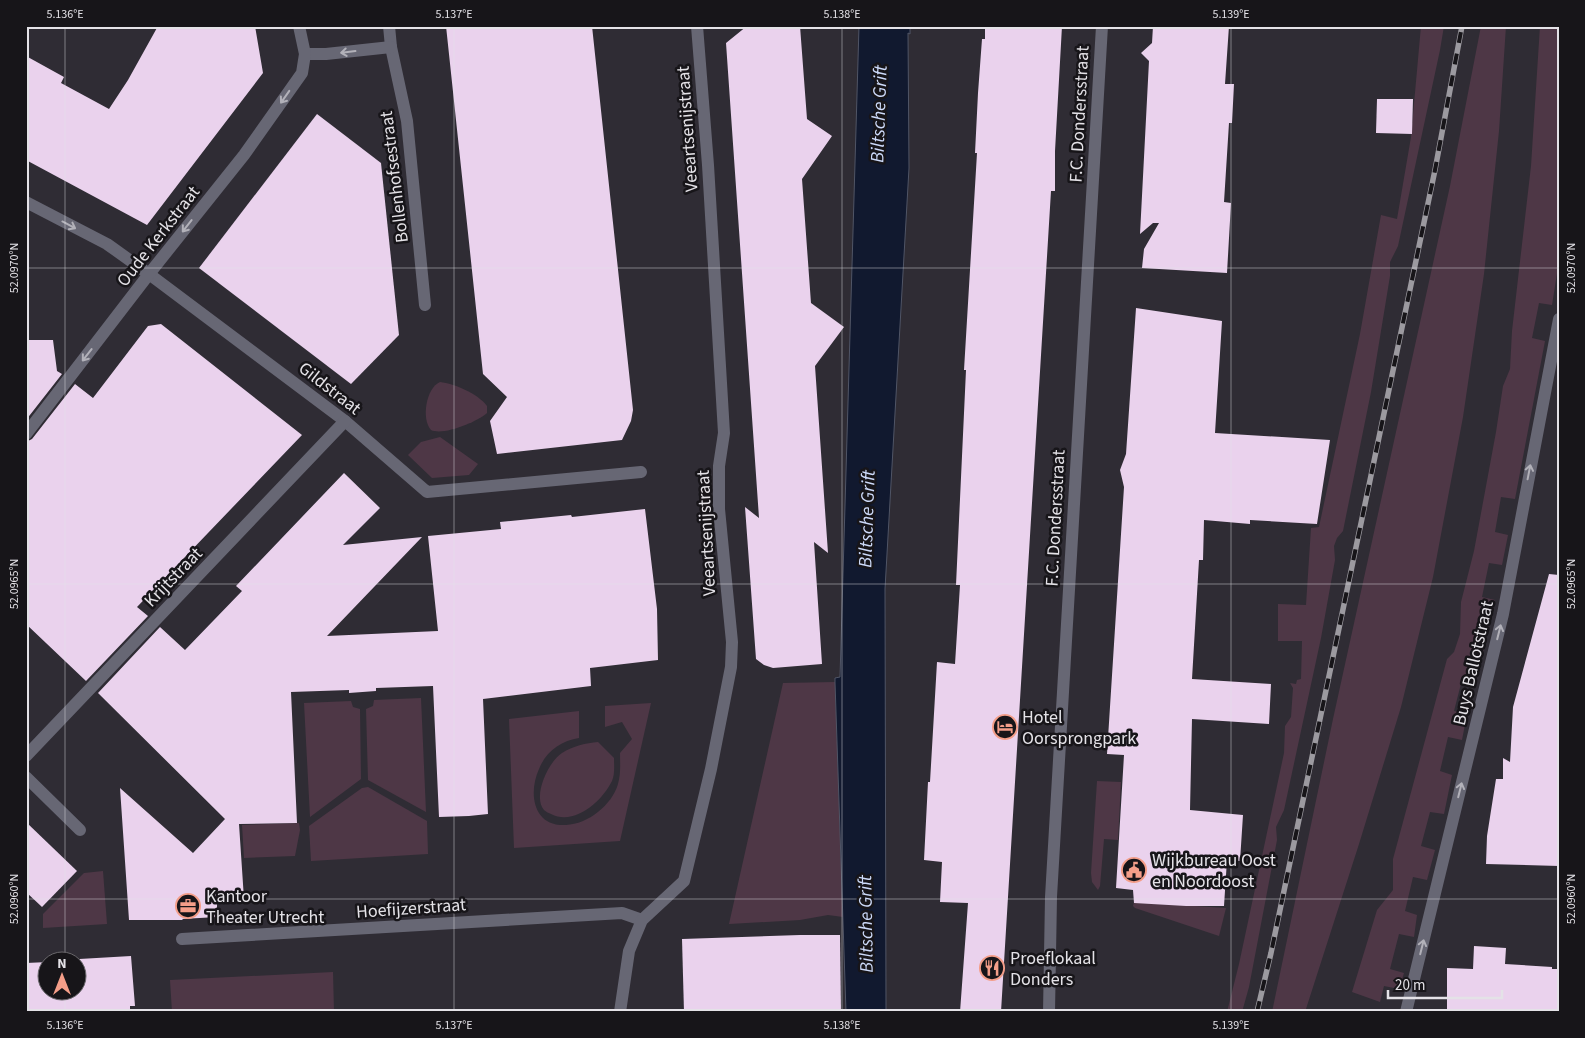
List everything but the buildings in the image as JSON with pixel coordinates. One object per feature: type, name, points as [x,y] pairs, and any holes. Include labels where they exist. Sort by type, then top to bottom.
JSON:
[{"type":"street","points":[[299,26],[305,54],[326,54],[391,47]]},
{"type":"street","name":"Bollenhofsestraat","points":[[390,26],[391,47],[407,121],[425,305]]},
{"type":"street","name":"Veeartsenijstraat","points":[[620,1012],[629,951],[642,920],[684,881],[711,769],[730,667],[732,642],[719,509],[718,466],[724,434],[708,165],[697,26]]},
{"type":"street","name":"F.C. Dondersstraat","points":[[1049,1012],[1052,887],[1102,26]]},
{"type":"street","name":"Oude Kerkstraat","points":[[26,434],[149,274],[244,155],[302,73],[305,54]]},
{"type":"street","name":"Gildstraat","points":[[26,202],[107,244],[149,274],[345,422],[427,492],[641,472]]},
{"type":"street","name":"Buys Ballotstraat","points":[[1406,1012],[1503,614],[1559,319]]},
{"type":"street","name":"Krijtstraat","points":[[26,756],[345,422]]},
{"type":"street","points":[[26,778],[80,830]]},
{"type":"street","name":"Hoefijzerstraat","points":[[182,939],[622,913],[642,920]]},
{"type":"shaded area","points":[[1421,26],[1444,26],[1440,50],[1398,246],[1390,262],[1390,276],[1371,392],[1343,531],[1337,538],[1334,546],[1335,560],[1321,638],[1284,810],[1276,827],[1277,840],[1249,987],[1242,1012],[1227,1012],[1284,753],[1285,726],[1291,717],[1293,688],[1290,683],[1296,684],[1297,680],[1301,679],[1302,641],[1278,641],[1278,604],[1306,605],[1311,528],[1319,527],[1360,334],[1381,215],[1397,219],[1411,137]]},
{"type":"shaded area","points":[[1481,26],[1506,26],[1499,131],[1484,274],[1463,417],[1433,577],[1401,707],[1305,1012],[1272,1012],[1333,719],[1450,186]]},
{"type":"shaded area","points":[[1540,26],[1559,26],[1559,261],[1552,305],[1539,303],[1532,338],[1545,341],[1515,499],[1501,497],[1495,532],[1508,535],[1502,565],[1489,563],[1482,597],[1495,600],[1477,679],[1463,676],[1454,711],[1467,714],[1462,740],[1448,737],[1440,771],[1452,775],[1444,814],[1430,812],[1421,846],[1435,850],[1427,880],[1413,877],[1405,911],[1417,915],[1414,937],[1399,934],[1390,969],[1404,973],[1399,989],[1384,986],[1380,1002],[1352,992],[1377,910],[1393,890],[1393,859],[1447,659],[1454,652],[1460,634],[1461,602],[1474,551],[1503,386],[1510,369],[1512,331],[1531,166]]},
{"type":"shaded area","points":[[440,382],[472,393],[487,406],[487,413],[476,420],[451,430],[431,430],[426,419],[428,397],[435,385]]},
{"type":"shaded area","points":[[440,437],[478,464],[469,475],[432,478],[408,455],[421,442]]},
{"type":"shaded area","points":[[835,682],[843,917],[828,915],[800,920],[729,924],[783,683]]},
{"type":"shaded area","points":[[421,698],[426,812],[368,780],[366,709],[373,706],[374,700]]},
{"type":"shaded area","points":[[351,701],[353,707],[360,709],[361,779],[310,817],[304,703]]},
{"type":"shaded area","points":[[651,703],[620,841],[514,848],[509,719],[579,711],[579,738],[560,744],[550,752],[539,769],[534,788],[536,807],[540,814],[546,820],[555,824],[566,825],[583,821],[598,812],[615,792],[618,784],[620,753],[632,739],[622,722],[605,727],[605,706]]},
{"type":"shaded area","points":[[598,742],[614,758],[613,778],[602,796],[587,809],[569,817],[560,817],[545,811],[541,804],[541,788],[552,763],[562,753],[571,748]]},
{"type":"shaded area","points":[[1097,781],[1121,782],[1118,840],[1104,839],[1100,886],[1098,890],[1092,882],[1091,873]]},
{"type":"shaded area","points":[[368,787],[427,821],[428,854],[311,861],[309,826],[362,788]]},
{"type":"shaded area","points":[[299,823],[300,830],[295,856],[244,858],[242,825]]},
{"type":"shaded area","points":[[103,871],[107,924],[43,928],[43,914],[84,873]]},
{"type":"shaded area","points":[[1134,902],[1226,908],[1219,936],[1135,908],[1133,906]]},
{"type":"shaded area","points":[[333,972],[334,1012],[172,1012],[170,980]]},
{"type":"water","name":"Biltsche Grift","points":[[859,26],[910,26],[910,34],[908,33],[909,168],[885,589],[886,1012],[846,1012],[835,682],[835,678],[840,677]]},
{"type":"railway","points":[[1257,1012],[1435,170],[1462,26]]},
{"type":"place","name":"Hotel Oorsprongpark","points":[[1005,727]]},
{"type":"place","name":"Wijkbureau Oost en Noordoost","points":[[1134,870]]},
{"type":"place","name":"Kantoor Theater Utrecht","points":[[188,906]]},
{"type":"place","name":"Proeflokaal Donders","points":[[992,968]]}]
